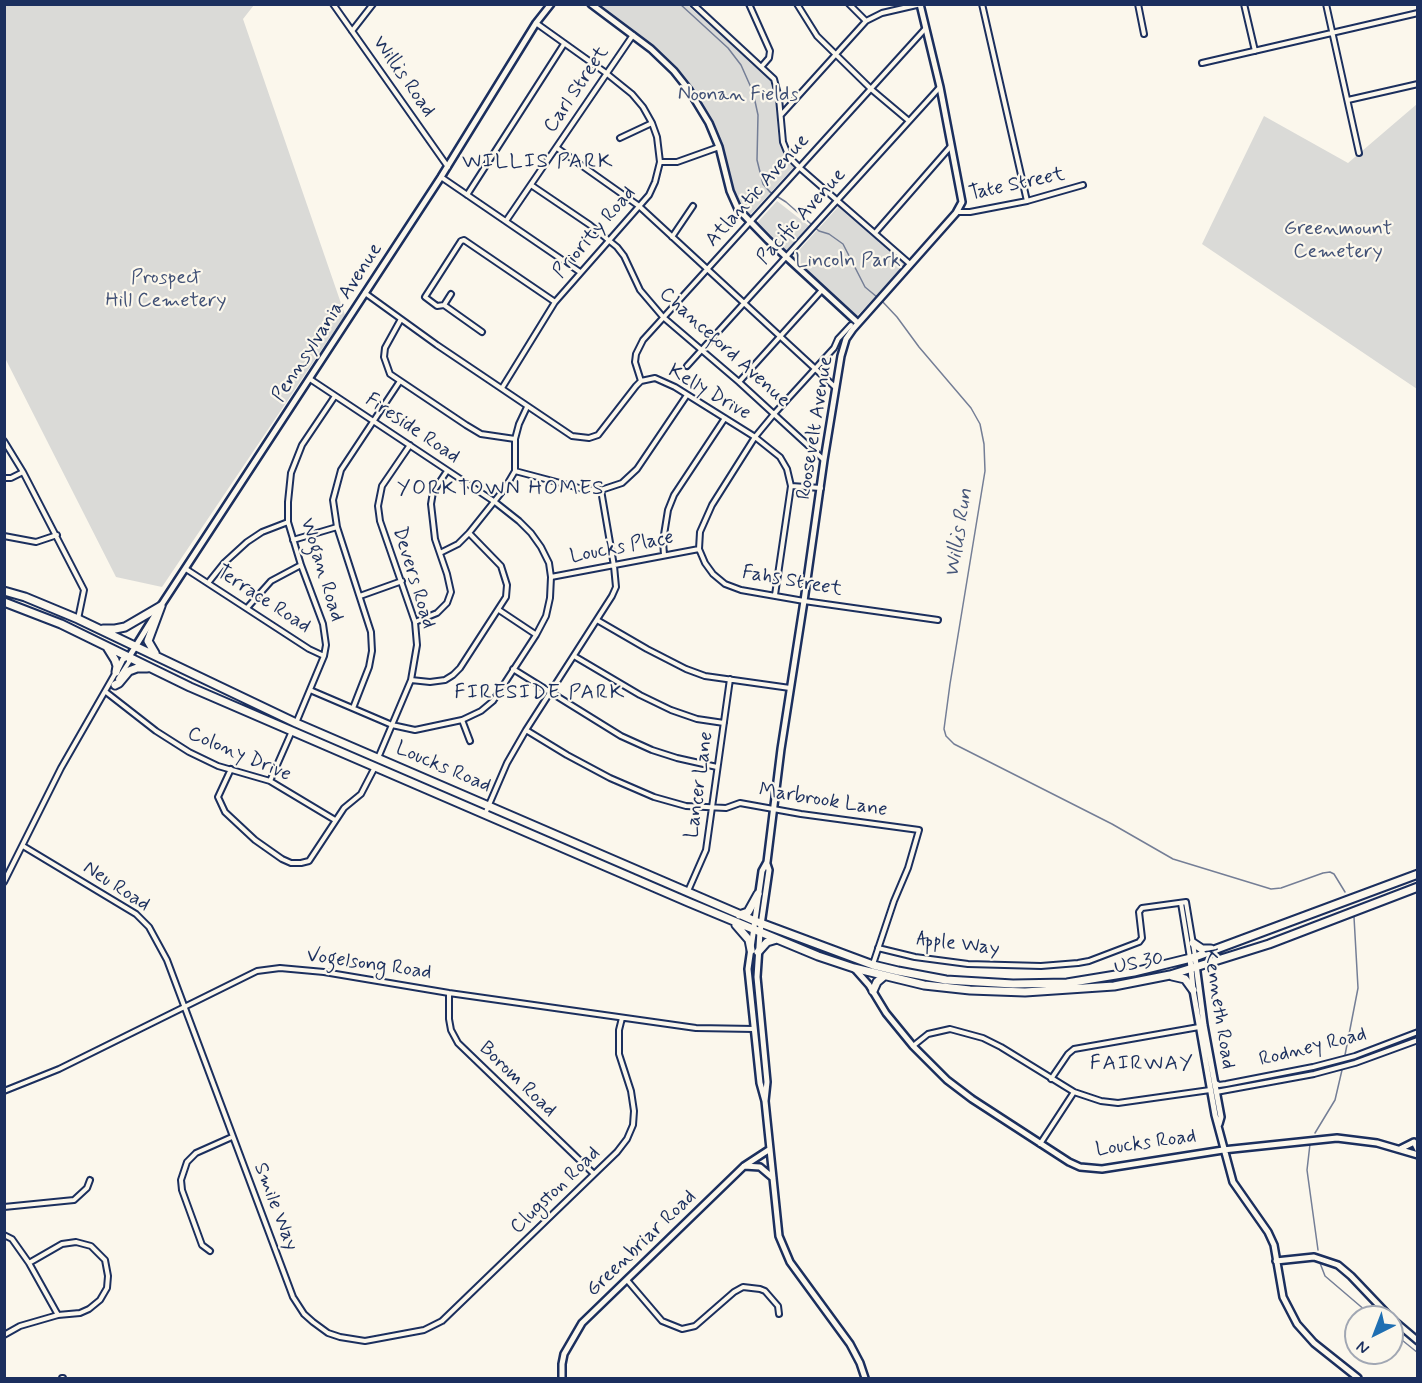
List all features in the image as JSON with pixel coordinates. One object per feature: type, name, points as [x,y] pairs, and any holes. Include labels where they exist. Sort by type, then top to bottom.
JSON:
[{"type":"highway","name":"Loucks Road","points":[[4,591],[25,597],[98,628],[294,726],[485,814],[732,921],[873,965]]},
{"type":"highway","name":"Loucks Road","points":[[4,602],[40,615],[225,703],[294,726]]},
{"type":"highway","points":[[98,628],[125,627],[161,606]]},
{"type":"highway","points":[[161,606],[149,644],[153,652],[173,664]]},
{"type":"highway","points":[[105,645],[115,660],[116,672]]},
{"type":"highway","points":[[115,685],[129,671],[137,668],[151,668]]},
{"type":"highway","name":"Loucks Road","points":[[376,762],[488,805],[688,891],[740,915],[777,939],[854,968]]},
{"type":"highway","name":"US 30","points":[[873,965],[946,980],[1013,984],[1067,983],[1134,972],[1192,958],[1418,874]]},
{"type":"highway","name":"US 30","points":[[854,968],[924,985],[970,990],[1025,992],[1114,986],[1170,975],[1269,944],[1418,887]]},
{"type":"highway","points":[[740,915],[748,912],[758,894]]},
{"type":"highway","points":[[732,921],[749,940],[755,951],[767,942],[777,939]]},
{"type":"highway","points":[[1193,944],[1202,949],[1213,949]]},
{"type":"highway","points":[[1170,975],[1185,979],[1193,990]]},
{"type":"highway","points":[[873,991],[875,984],[884,976]]},
{"type":"street","name":"Willis Road","points":[[333,4],[448,166]]},
{"type":"street","points":[[351,31],[373,4]]},
{"type":"street","name":"Pennsylvania Avenue","points":[[106,692],[115,685],[129,662],[129,657],[161,606],[441,177],[536,23],[551,4]]},
{"type":"street","points":[[591,4],[658,55],[685,85],[704,114],[719,147],[734,203],[750,223],[858,323]]},
{"type":"street","points":[[693,4],[774,79],[785,148],[800,168],[910,264]]},
{"type":"street","points":[[750,4],[770,51],[762,66]]},
{"type":"street","points":[[797,4],[817,36],[871,89],[909,121]]},
{"type":"street","points":[[849,4],[866,21]]},
{"type":"street","points":[[982,4],[1027,201]]},
{"type":"street","points":[[1138,4],[1144,34]]},
{"type":"street","points":[[1244,4],[1255,51]]},
{"type":"street","points":[[1326,4],[1359,153]]},
{"type":"street","points":[[781,116],[866,21],[882,14],[920,5],[952,145],[962,202],[957,212]]},
{"type":"street","points":[[1202,63],[1418,13]]},
{"type":"street","name":"Priority Road","points":[[501,388],[555,302],[649,195],[660,162],[657,138],[652,123],[632,94],[536,23]]},
{"type":"street","name":"Atlantic Avenue","points":[[641,381],[636,369],[636,354],[643,340],[925,29]]},
{"type":"street","name":"Carl Street","points":[[506,221],[633,35]]},
{"type":"street","points":[[467,195],[564,44]]},
{"type":"street","points":[[1348,100],[1418,84]]},
{"type":"street","name":"Pacific Avenue","points":[[687,366],[940,87]]},
{"type":"street","points":[[620,138],[652,123]]},
{"type":"street","points":[[875,233],[952,145]]},
{"type":"street","points":[[660,162],[677,162],[719,147]]},
{"type":"street","points":[[557,148],[639,206],[837,389]]},
{"type":"street","points":[[441,177],[580,272]]},
{"type":"street","name":"Chanceford Avenue","points":[[531,185],[609,240],[624,256],[640,290],[663,317],[738,381],[824,460]]},
{"type":"street","name":"Tate Street","points":[[957,212],[970,212],[1027,201],[1083,185]]},
{"type":"street","points":[[672,237],[693,206]]},
{"type":"street","name":"Roosevelt Avenue","points":[[865,1378],[850,1344],[785,1252],[777,1229],[765,1101],[766,1075],[755,951],[758,894],[762,871],[767,864],[790,688],[841,356],[846,339],[858,323],[957,212]]},
{"type":"street","name":"Priority Road","points":[[446,307],[437,306],[425,297],[461,241],[472,244],[555,302]]},
{"type":"street","points":[[738,381],[822,290]]},
{"type":"street","name":"Kelly Drive","points":[[365,293],[572,436],[594,437],[603,432],[641,381],[655,378],[755,437],[780,457],[787,469],[791,486],[775,595]]},
{"type":"street","points":[[451,294],[446,307],[482,332]]},
{"type":"street","points":[[401,319],[385,348],[384,357],[390,374],[481,434],[515,439]]},
{"type":"street","points":[[699,549],[700,532],[712,505],[755,437],[834,348],[838,339],[850,325]]},
{"type":"street","name":"Fireside Road","points":[[310,379],[495,502],[531,533],[549,563],[551,577],[546,616],[536,634],[493,701],[481,711],[462,720],[414,730],[392,725],[310,690]]},
{"type":"street","points":[[353,708],[369,667],[372,651],[371,632],[337,527],[333,500],[341,470],[400,381]]},
{"type":"street","points":[[514,471],[583,489],[600,490],[622,483],[637,469],[687,395]]},
{"type":"street","name":"Wogan Road","points":[[270,781],[324,656],[326,645],[325,633],[288,522],[291,473],[302,445],[335,396]]},
{"type":"street","points":[[440,553],[458,544],[469,533],[495,502],[514,471],[515,439],[527,407]]},
{"type":"street","points":[[664,555],[663,541],[668,510],[674,495],[724,418]]},
{"type":"street","points":[[4,441],[23,471],[84,590],[78,619]]},
{"type":"street","name":"Devers Road","points":[[231,769],[218,797],[225,812],[255,840],[291,863],[309,861],[344,808],[361,794],[411,680],[417,645],[415,622],[380,521],[378,506],[381,486],[410,445]]},
{"type":"street","points":[[4,478],[12,477],[23,471]]},
{"type":"street","points":[[415,622],[437,613],[447,603],[451,592],[435,539],[431,504],[433,492],[447,471]]},
{"type":"street","points":[[791,486],[821,488]]},
{"type":"street","points":[[485,814],[507,763],[526,730],[616,587],[600,490]]},
{"type":"street","points":[[208,583],[241,547],[262,532],[288,522]]},
{"type":"street","points":[[293,540],[337,527]]},
{"type":"street","points":[[411,680],[430,682],[445,680],[453,675],[460,668],[506,597],[506,577],[501,566],[469,533]]},
{"type":"street","points":[[4,536],[36,542],[57,535]]},
{"type":"street","name":"Loucks Place","points":[[551,577],[699,549]]},
{"type":"street","name":"Fahs Street","points":[[699,549],[713,574],[725,584],[741,590],[938,620]]},
{"type":"street","points":[[247,608],[272,581],[301,565]]},
{"type":"street","name":"Terrace Road","points":[[186,569],[309,649],[324,656]]},
{"type":"street","points":[[360,596],[402,581]]},
{"type":"street","points":[[498,610],[536,634]]},
{"type":"street","points":[[597,620],[647,650],[705,676],[790,688]]},
{"type":"street","points":[[574,656],[640,695],[671,710],[697,719],[724,723]]},
{"type":"street","name":"Pennsylvania Avenue","points":[[4,882],[61,768],[123,659],[129,657]]},
{"type":"street","points":[[513,669],[621,736],[677,758],[717,767]]},
{"type":"street","name":"Lancer Lane","points":[[688,891],[706,850],[730,679]]},
{"type":"street","name":"Colony Drive","points":[[106,692],[173,743],[205,761],[270,781],[335,820]]},
{"type":"street","points":[[462,720],[470,741]]},
{"type":"street","name":"Marbrook Lane","points":[[526,730],[610,778],[654,797],[686,806],[726,808],[740,803],[774,810],[918,830],[908,868],[878,948]]},
{"type":"street","name":"Neu Road","points":[[23,846],[122,905],[150,927],[167,960],[184,1006]]},
{"type":"street","name":"Roosevelt Avenue","points":[[757,927],[770,870],[767,864]]},
{"type":"street","name":"Kenneth Road","points":[[1192,958],[1193,944],[1186,902],[1181,903],[1212,1081]]},
{"type":"street","name":"Apple Way","points":[[878,948],[915,957],[958,963],[1036,966],[1089,961],[1136,944],[1142,938],[1140,910],[1181,903]]},
{"type":"street","points":[[873,965],[878,948]]},
{"type":"street","name":"Roosevelt Avenue","points":[[755,951],[748,969],[760,1083],[765,1101]]},
{"type":"street","name":"Vogelsong Road","points":[[4,1091],[60,1068],[257,972],[280,968],[324,972],[448,993],[696,1028],[754,1029]]},
{"type":"street","name":"Loucks Road","points":[[854,968],[873,991],[886,1013],[930,1065],[961,1091],[1040,1144],[1069,1162],[1092,1170],[1223,1150],[1337,1138],[1377,1143],[1418,1155]]},
{"type":"street","name":"Kenneth Road","points":[[1194,968],[1193,990],[1212,1081]]},
{"type":"street","name":"Borom Road","points":[[448,993],[448,1019],[458,1043],[594,1174]]},
{"type":"street","name":"Smile Way","points":[[184,1006],[293,1297],[304,1314],[328,1333],[340,1337],[365,1341],[405,1334]]},
{"type":"street","name":"Clugston Road","points":[[405,1334],[424,1330],[442,1321],[617,1152],[627,1139],[633,1125],[634,1111],[620,1053],[619,1030],[622,1018]]},
{"type":"street","points":[[1051,1079],[1074,1049],[1199,1027]]},
{"type":"street","points":[[754,1029],[759,1034],[766,1075]]},
{"type":"street","name":"Rodney Road","points":[[913,1046],[928,1034],[950,1029],[983,1038],[1074,1092],[1101,1101],[1118,1103],[1213,1091],[1314,1074],[1356,1063],[1418,1040]]},
{"type":"street","name":"Rodney Road","points":[[1212,1081],[1217,1084],[1226,1084],[1313,1067],[1355,1056],[1418,1032]]},
{"type":"street","points":[[1212,1081],[1213,1091]]},
{"type":"street","name":"Kenneth Road","points":[[1213,1091],[1221,1117],[1219,1125],[1223,1150],[1233,1182],[1268,1232],[1274,1245],[1283,1298],[1297,1324],[1314,1343],[1358,1378]]},
{"type":"street","points":[[1040,1144],[1074,1092]]},
{"type":"street","points":[[210,1251],[202,1245],[182,1190],[181,1180],[187,1162],[196,1153],[232,1137]]},
{"type":"street","points":[[1398,1149],[1414,1142],[1418,1150]]},
{"type":"street","name":"Greenbriar Road","points":[[562,1378],[561,1365],[564,1353],[576,1330],[744,1166],[770,1149]]},
{"type":"street","points":[[744,1166],[760,1167],[773,1178]]},
{"type":"street","points":[[4,1207],[74,1200],[87,1188],[90,1180]]},
{"type":"street","points":[[4,1235],[12,1239],[29,1263],[58,1315]]},
{"type":"street","points":[[4,1335],[20,1326],[58,1315],[80,1313],[100,1300],[107,1288],[108,1276],[105,1260],[91,1246],[76,1242],[62,1244],[29,1263]]},
{"type":"street","points":[[1276,1261],[1314,1257],[1338,1265],[1379,1305]]},
{"type":"street","points":[[627,1280],[662,1322],[682,1329],[695,1326],[743,1287],[765,1291],[778,1306],[779,1314]]},
{"type":"street","points":[[1404,1329],[1418,1341]]},
{"type":"green space","name":"Prospect Hill Cemetery","points":[[5,4],[254,5],[243,19],[345,315],[162,587],[116,577],[5,358]]},
{"type":"green space","name":"Noonan Fields","points":[[597,5],[687,5],[768,74],[776,100],[780,145],[784,156],[794,167],[749,216],[736,200],[726,160],[705,108],[686,79],[651,44]]},
{"type":"green space","name":"Greenmount Cemetery","points":[[1417,104],[1417,389],[1202,244],[1264,116],[1348,163]]},
{"type":"green space","points":[[777,201],[809,226],[785,252],[756,224]]},
{"type":"green space","name":"Lincoln Park","points":[[839,206],[905,265],[857,316],[791,259]]},
{"type":"waterway","name":"Willis Run","points":[[680,4],[728,48],[741,65],[753,92],[758,115],[757,160],[763,184],[819,231],[829,234],[843,244],[865,287],[877,297]]},
{"type":"waterway","name":"Willis Run","points":[[881,300],[971,408],[980,424],[984,444],[985,471],[950,684],[944,729],[946,736],[954,744],[1112,824],[1173,859],[1271,889],[1281,888],[1330,872],[1334,874],[1345,892]]},
{"type":"waterway","points":[[1345,1055],[1358,988],[1354,917]]},
{"type":"waterway","points":[[1315,1133],[1335,1100],[1342,1070]]},
{"type":"waterway","points":[[1310,1144],[1307,1170],[1318,1250]]},
{"type":"waterway","points":[[1320,1263],[1325,1276],[1359,1305]]},
{"type":"waterway","points":[[1404,1342],[1418,1353]]},
{"type":"district","name":"WILLIS PARK","points":[[538,163]]},
{"type":"district","name":"YORKTOWN HOMES","points":[[501,490]]},
{"type":"district","name":"FIRESIDE PARK","points":[[540,694]]},
{"type":"district","name":"FAIRWAY","points":[[1142,1065]]}]
